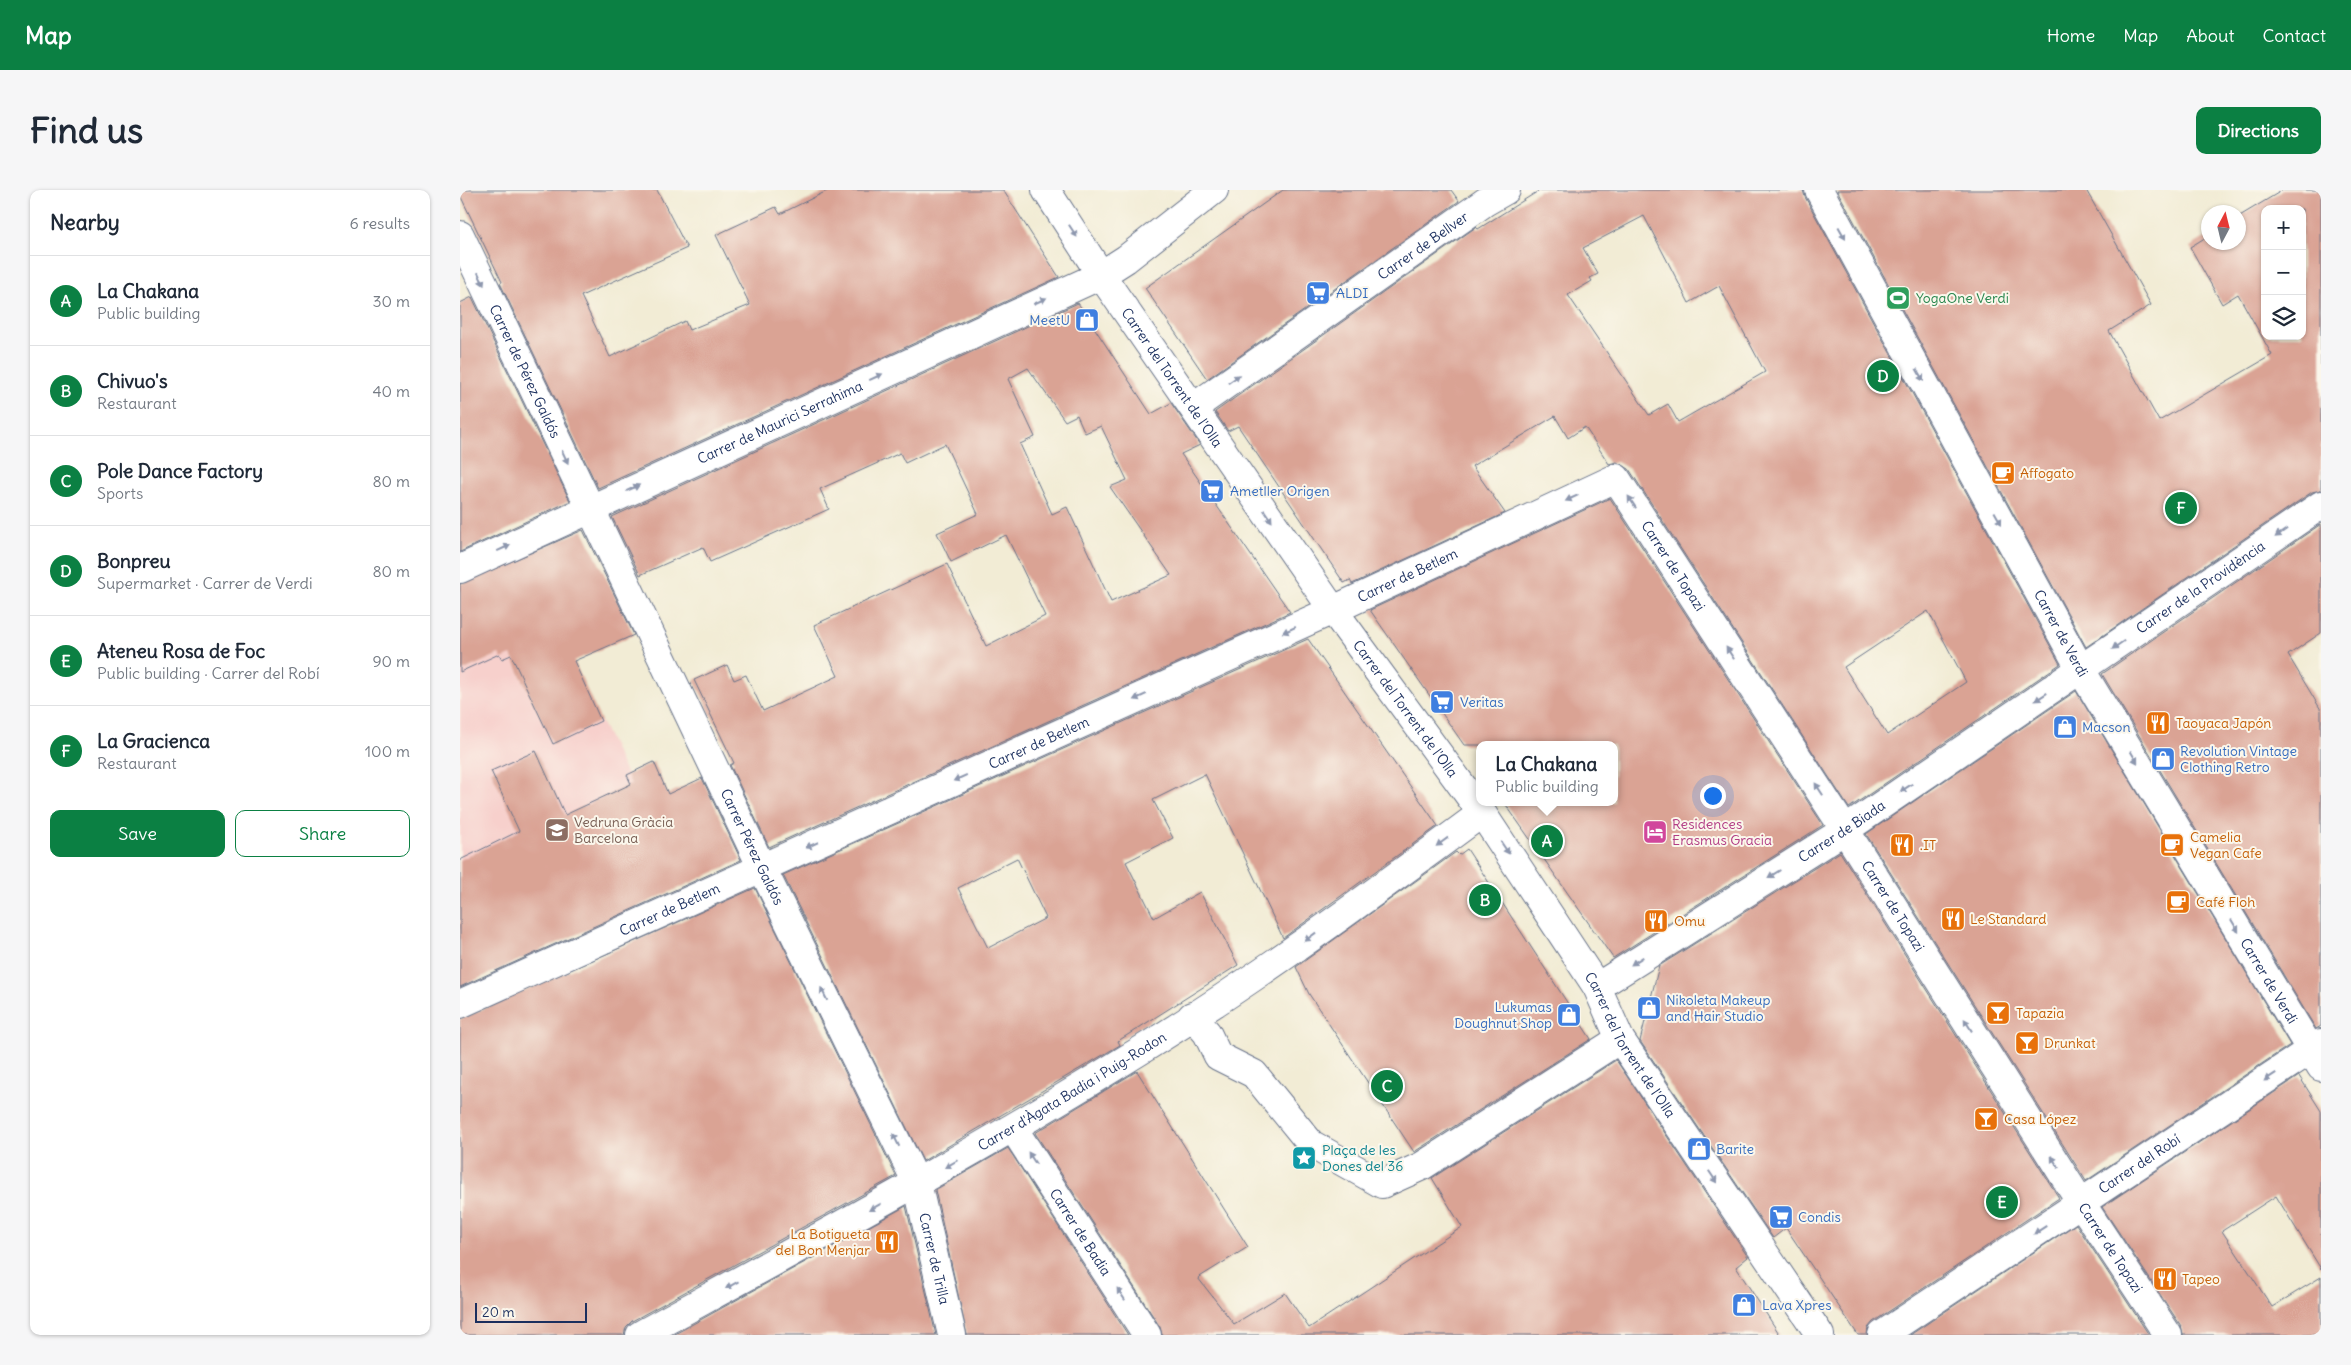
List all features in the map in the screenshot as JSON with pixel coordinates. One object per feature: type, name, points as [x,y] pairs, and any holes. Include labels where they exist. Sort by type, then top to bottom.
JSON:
[{"type":"street","name":"Carrer del Torrent de l'Olla","points":[[1046,190],[1101,275],[1333,610],[1476,805]]},
{"type":"street","name":"Carrer de Maurici Serrahima","points":[[460,569],[1101,275],[1126,259],[1214,190]]},
{"type":"street","name":"Carrer de Verdi","points":[[1819,190],[2081,670],[2317,1054]]},
{"type":"street","name":"Carrer de Bellver","points":[[1194,408],[1489,194]]},
{"type":"street","name":"Carrer de Pérez Galdós","points":[[460,235],[589,509]]},
{"type":"street","name":"Carrer de Betlem","points":[[460,1004],[1333,610],[1616,478]]},
{"type":"street","name":"Carrer de Topazi","points":[[1616,478],[1845,830],[2081,1204],[2168,1335]]},
{"type":"street","name":"Carrer de la Providència","points":[[2081,670],[2321,505]]},
{"type":"street","name":"Carrer Pérez Galdós","points":[[589,509],[762,868],[918,1183]]},
{"type":"street","name":"Carrer de Biada","points":[[1597,987],[1845,830],[2081,670]]},
{"type":"street","name":"Carrer del Torrent de l'Olla","points":[[1477,806],[1597,987],[1620,1039],[1820,1335]]},
{"type":"street","name":"Carrer d'Àgata Badia i Puig-Rodon","points":[[640,1335],[918,1183],[1140,1051],[1278,960],[1482,813]]},
{"type":"street","points":[[1192,1016],[1207,1033],[1218,1056],[1254,1074],[1311,1144],[1382,1184],[1422,1166],[1620,1039]]},
{"type":"street","name":"Carrer del Robí","points":[[1882,1335],[2081,1204],[2317,1054]]},
{"type":"street","name":"Carrer de Badia","points":[[1013,1128],[1147,1335]]},
{"type":"street","name":"Carrer de Trilla","points":[[918,1183],[952,1335]]},
{"type":"shaded area","name":"Vedruna Gràcia Barcelona","points":[[499,654],[511,655],[553,744],[601,721],[680,886],[460,986],[460,672]]},
{"type":"building","points":[[460,190],[657,190],[687,248],[581,296],[610,357],[685,321],[689,330],[750,305],[716,235],[776,207],[780,214],[829,190],[1003,190],[1059,277],[598,488],[500,283],[502,282],[460,195]]},
{"type":"building","points":[[1283,190],[1451,190],[1459,201],[1207,379],[1145,288]]},
{"type":"building","points":[[1540,190],[1803,190],[1805,197],[2060,664],[1849,808],[1629,469],[1617,462],[1609,464],[1585,427],[1568,438],[1555,416],[1472,466],[1505,513],[1352,584],[1350,580],[1344,583],[1238,426],[1228,431],[1215,412],[1476,227],[1478,229]],"holes":[[[1644,216],[1689,303],[1719,286],[1765,372],[1678,422],[1668,404],[1649,415],[1568,295],[1592,281],[1590,278],[1598,274],[1583,248]],[[1928,611],[1966,682],[1887,735],[1844,667]]]},
{"type":"building","points":[[1837,190],[2086,190],[2151,305],[2109,331],[2159,421],[2272,355],[2264,340],[2306,340],[2306,205],[2261,205],[2261,335],[2238,294],[2222,304],[2190,247],[2201,240],[2201,250],[2246,250],[2246,212],[2283,190],[2321,190],[2321,490],[2312,492],[2086,647]]},
{"type":"building","points":[[472,297],[570,501],[460,552],[460,303]]},
{"type":"building","points":[[1078,303],[1151,414],[1171,403],[1200,445],[1181,454],[1290,612],[769,847],[730,765],[734,763],[694,680],[727,665],[734,680],[746,675],[763,711],[838,676],[814,625],[947,564],[986,646],[1045,616],[1006,535],[951,562],[937,533],[978,514],[945,444],[905,463],[900,453],[820,489],[829,509],[710,562],[703,547],[640,575],[612,517]],"holes":[[[1028,368],[1065,421],[1077,415],[1085,433],[1101,426],[1127,480],[1110,487],[1171,575],[1111,602],[1067,507],[1052,514],[1020,444],[1035,437],[1008,379]]]},
{"type":"building","points":[[1610,498],[1823,825],[1613,958],[1507,806],[1618,806],[1618,741],[1476,741],[1476,745],[1464,745],[1370,610]]},
{"type":"building","points":[[2321,524],[2321,633],[2288,655],[2321,710],[2321,1026],[2316,1029],[2102,674]]},
{"type":"building","points":[[583,530],[634,635],[574,661],[601,721],[553,744],[511,655],[502,659],[499,654],[460,672],[460,584]]},
{"type":"building","points":[[1308,639],[1438,826],[1283,938],[1205,774],[1153,800],[1173,838],[1126,862],[1154,918],[1200,892],[1238,965],[1118,1041],[1120,1045],[923,1161],[783,875]],"holes":[[[1017,858],[1046,918],[988,948],[958,888]]]},
{"type":"building","points":[[2076,691],[2290,1045],[2086,1181],[1866,834]]},
{"type":"building","name":"Vedruna Gràcia Barcelona","points":[[536,751],[565,815],[631,784],[627,775],[654,762],[668,794],[702,778],[741,860],[460,987],[460,860],[519,831],[491,771]]},
{"type":"building","points":[[1467,849],[1591,1039],[1414,1152],[1309,994],[1296,967],[1456,852],[1459,855]]},
{"type":"building","points":[[1840,852],[2059,1198],[1873,1322],[1868,1328],[1867,1335],[1858,1335],[1786,1228],[1773,1238],[1640,1041],[1659,966]]},
{"type":"building","points":[[755,888],[896,1176],[632,1321],[626,1327],[624,1335],[460,1335],[460,1019]]},
{"type":"building","points":[[1616,1060],[1748,1257],[1736,1267],[1780,1335],[1162,1335],[1160,1327],[1035,1133],[1137,1071],[1248,1247],[1198,1278],[1234,1324],[1285,1293],[1309,1328],[1462,1227],[1432,1178]]},
{"type":"building","points":[[2299,1076],[2321,1111],[2321,1269],[2276,1196],[2222,1231],[2272,1307],[2321,1277],[2321,1335],[2183,1335],[2181,1326],[2102,1207]]},
{"type":"building","points":[[1008,1148],[1128,1335],[967,1335],[935,1190]]},
{"type":"building","points":[[906,1206],[936,1335],[673,1335],[836,1245]]},
{"type":"building","points":[[2076,1224],[2149,1335],[1910,1335]]},
{"type":"place","name":"ALDI","points":[[1318,293]]},
{"type":"place","name":"YogaOne Verdi","points":[[1898,298]]},
{"type":"place","name":"MeetU","points":[[1087,320]]},
{"type":"place","name":"Bonpreu","points":[[1883,376]]},
{"type":"place","name":"Affogato","points":[[2003,473]]},
{"type":"place","name":"Ametller Origen","points":[[1212,491]]},
{"type":"place","name":"La Gracienca","points":[[2181,508]]},
{"type":"place","name":"Veritas","points":[[1442,702]]},
{"type":"place","name":"Taoyaca Japón","points":[[2158,723]]},
{"type":"place","name":"Macson","points":[[2065,727]]},
{"type":"place","name":"Revolution Vintage Clothing Retro","points":[[2163,759]]},
{"type":"place","name":"Vedruna Gràcia Barcelona","points":[[557,830]]},
{"type":"place","name":"Residences Erasmus Gracia","points":[[1655,832]]},
{"type":"place","name":"La Chakana","points":[[1547,841]]},
{"type":"place","name":".IT","points":[[1902,845]]},
{"type":"place","name":"Camelia Vegan Cafe","points":[[2172,845]]},
{"type":"place","name":"Chivuo's","points":[[1485,900]]},
{"type":"place","name":"Café Floh","points":[[2178,902]]},
{"type":"place","name":"Le Standard","points":[[1953,919]]},
{"type":"place","name":"Omu","points":[[1656,921]]},
{"type":"place","name":"Nikoleta Makeup and Hair Studio","points":[[1649,1008]]},
{"type":"place","name":"Tapazia","points":[[1998,1013]]},
{"type":"place","name":"Lukumas Doughnut Shop","points":[[1569,1015]]},
{"type":"place","name":"Drunkat","points":[[2027,1043]]},
{"type":"place","name":"Pole Dance Factory","points":[[1387,1086]]},
{"type":"place","name":"Casa López","points":[[1986,1119]]},
{"type":"place","name":"Barite","points":[[1699,1149]]},
{"type":"place","name":"Plaça de les Dones del 36","points":[[1304,1158]]},
{"type":"place","name":"Ateneu Rosa de Foc","points":[[2002,1202]]},
{"type":"place","name":"Condis","points":[[1781,1217]]},
{"type":"place","name":"La Botigueta del Bon Menjar","points":[[887,1242]]},
{"type":"place","name":"Tapeo","points":[[2165,1279]]},
{"type":"place","name":"Lava Xpres","points":[[1744,1305]]}]
